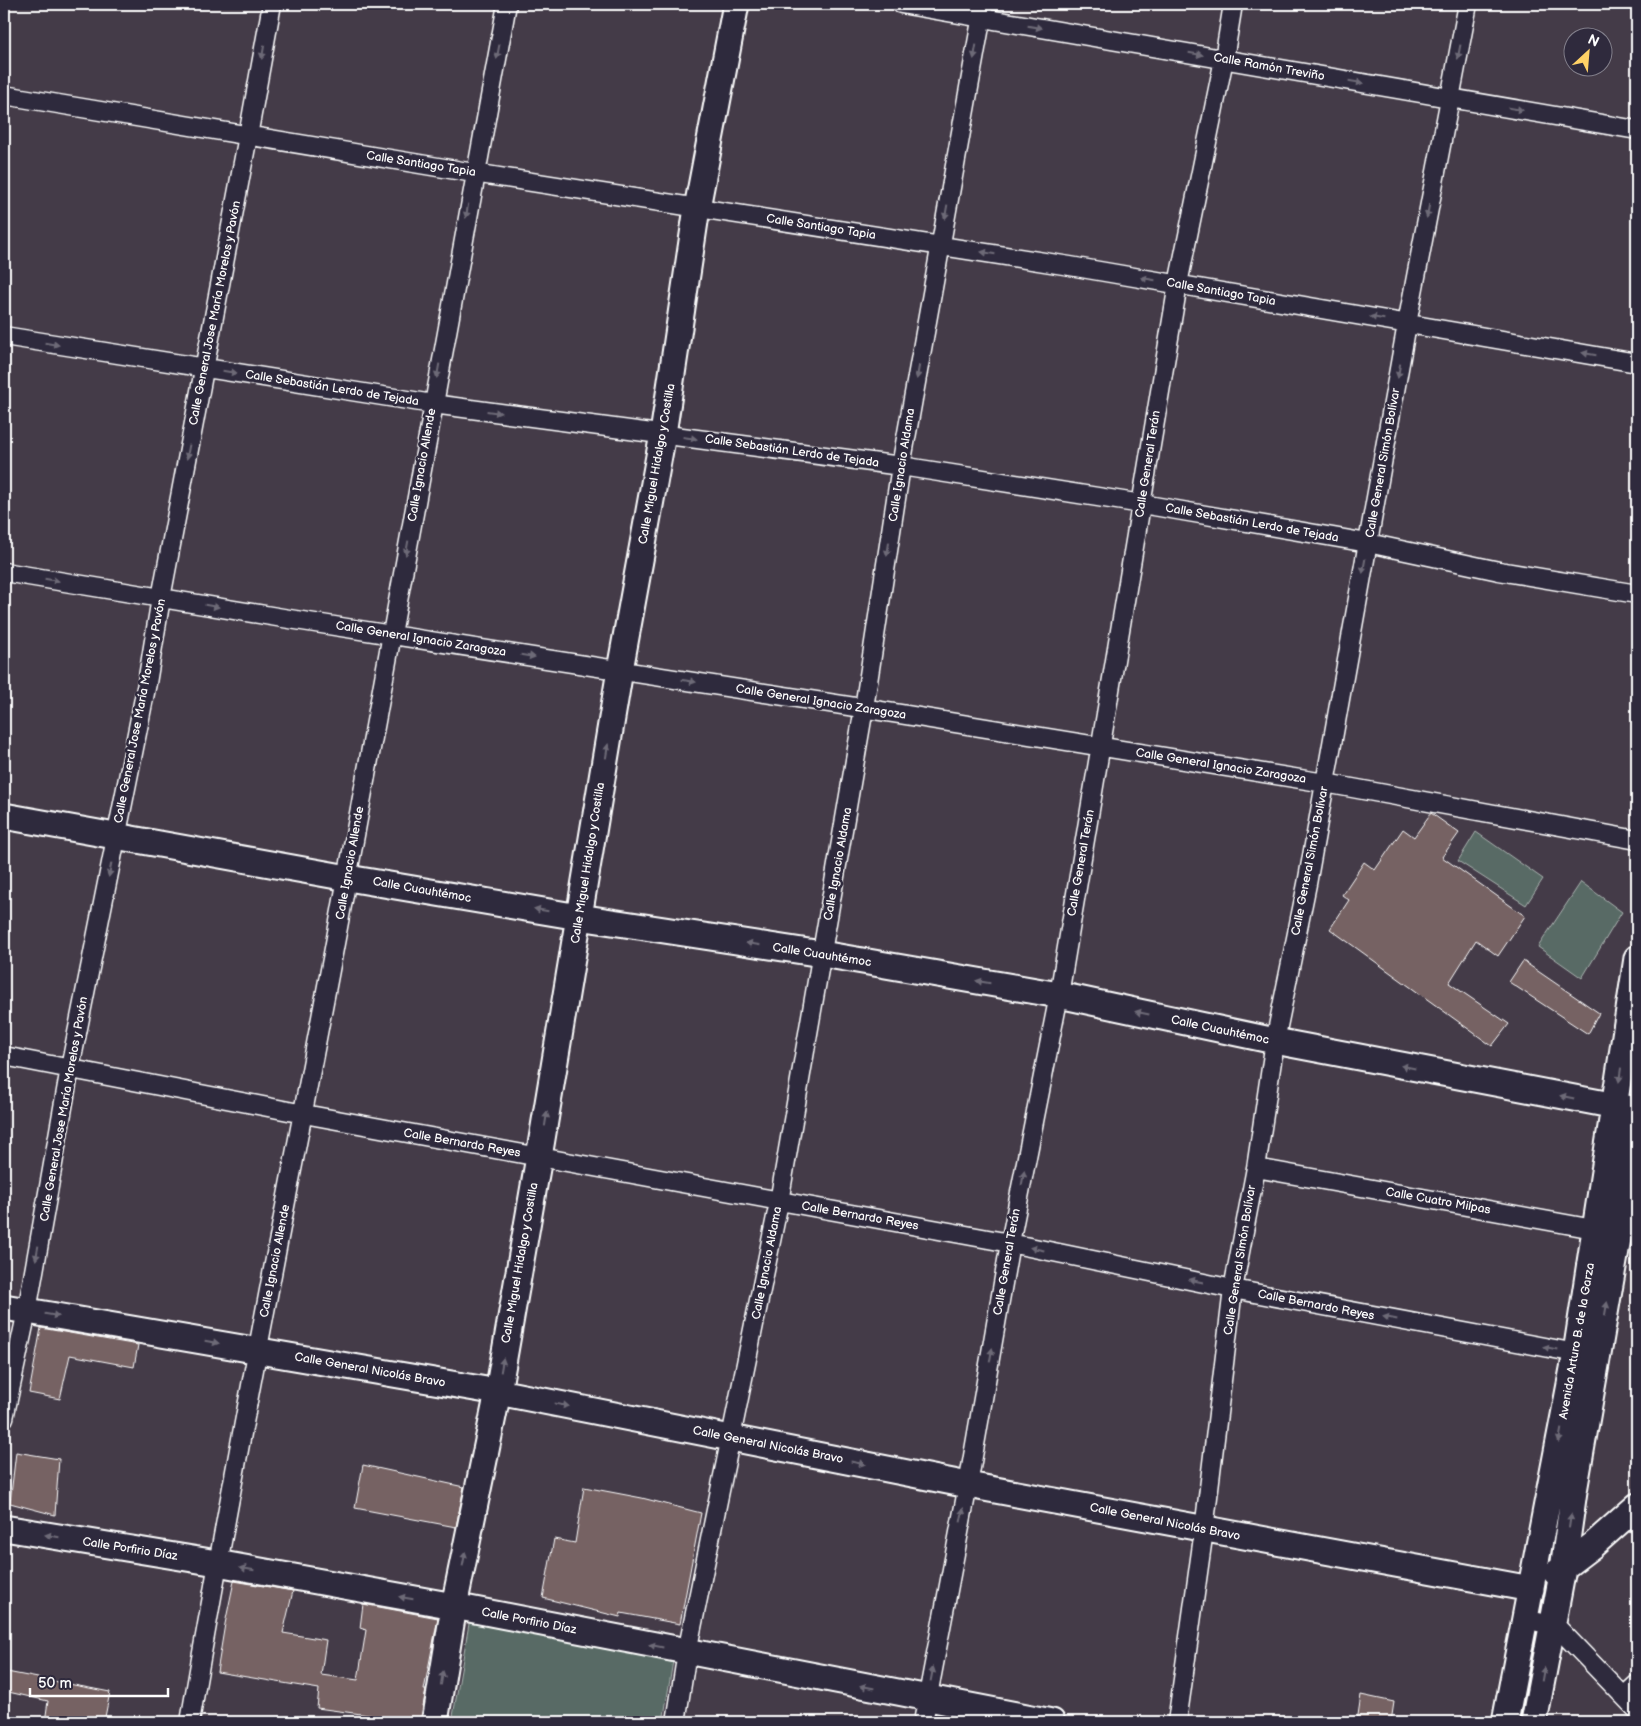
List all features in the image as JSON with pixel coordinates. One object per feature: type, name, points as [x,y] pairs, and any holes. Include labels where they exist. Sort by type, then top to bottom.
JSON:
[{"type":"street","name":"Calle General Jose María Morelos y Pavón","points":[[4,1418],[15,1309],[70,1068],[147,683],[161,598],[272,4]]},
{"type":"street","name":"Calle Ignacio Allende","points":[[190,1722],[217,1563],[348,878],[474,173],[507,4]]},
{"type":"street","name":"Calle Miguel Hidalgo y Costilla","points":[[435,1722],[454,1606],[498,1392],[620,670],[663,434],[697,208],[736,4]]},
{"type":"street","name":"Calle Ramón Treviño","points":[[901,4],[983,11],[1224,59],[1637,130]]},
{"type":"street","name":"Calle General Terán","points":[[925,1711],[968,1485],[1010,1243],[1058,996],[1178,284],[1224,59],[1233,4]]},
{"type":"street","name":"Calle General Simón Bolívar","points":[[1177,1722],[1204,1530],[1233,1289],[1256,1168],[1276,1042],[1325,783],[1407,324],[1468,4]]},
{"type":"street","name":"Calle Ignacio Aldama","points":[[676,1722],[687,1652],[779,1202],[864,708],[901,466],[983,11]]},
{"type":"street","name":"Calle Santiago Tapia","points":[[4,95],[474,173],[1178,284],[1637,363]]},
{"type":"street","name":"Calle Sebastián Lerdo de Tejada","points":[[4,336],[432,404],[901,466],[1142,504],[1368,543],[1499,571],[1637,594]]},
{"type":"street","name":"Calle General Ignacio Zaragoza","points":[[4,572],[1101,746],[1325,783],[1637,840]]},
{"type":"street","name":"Calle Cuauhtémoc","points":[[4,816],[348,878],[579,917],[822,954],[1058,996],[1276,1042],[1630,1109]]},
{"type":"street","name":"Avenida Arturo B. de la Garza","points":[[1534,1722],[1563,1569],[1587,1355],[1630,1109],[1637,958]]},
{"type":"street","name":"Calle Bernardo Reyes","points":[[4,1056],[304,1114],[1010,1243],[1233,1289],[1587,1355]]},
{"type":"street","name":"Calle Cuatro Milpas","points":[[1256,1168],[1608,1231]]},
{"type":"street","name":"Calle General Nicolás Bravo","points":[[15,1309],[498,1392],[968,1485],[1531,1589]]},
{"type":"street","name":"Avenida Arturo B. de la Garza","points":[[1505,1722],[1524,1619],[1587,1355]]},
{"type":"street","points":[[1531,1589],[1563,1569],[1637,1506]]},
{"type":"street","name":"Calle Porfirio Díaz","points":[[4,1528],[217,1563],[454,1606],[687,1652],[925,1711],[1052,1722]]},
{"type":"street","points":[[1524,1619],[1552,1624],[1563,1632],[1631,1690],[1637,1710]]},
{"type":"green space","points":[[1476,832],[1543,879],[1526,905],[1458,861]]},
{"type":"green space","points":[[1581,882],[1622,912],[1582,978],[1538,947]]},
{"type":"green space","points":[[470,1618],[674,1655],[663,1722],[452,1722]]},
{"type":"building","points":[[1431,813],[1459,833],[1442,857],[1525,916],[1498,956],[1476,940],[1449,983],[1509,1024],[1492,1046],[1330,929],[1349,900],[1342,895],[1364,862],[1375,870],[1403,829],[1414,837]]},
{"type":"building","points":[[1523,961],[1599,1013],[1588,1034],[1509,982]]},
{"type":"building","points":[[41,1328],[138,1345],[134,1367],[70,1355],[60,1399],[29,1393]]},
{"type":"building","points":[[16,1452],[59,1459],[55,1515],[10,1503]]},
{"type":"building","points":[[363,1465],[464,1487],[456,1527],[355,1508]]},
{"type":"building","points":[[584,1487],[642,1498],[701,1513],[680,1624],[621,1613],[620,1617],[543,1598],[554,1539],[575,1543]]},
{"type":"building","points":[[234,1581],[293,1591],[283,1633],[326,1640],[321,1675],[358,1680],[366,1630],[360,1628],[363,1604],[438,1618],[424,1690],[426,1690],[420,1722],[317,1708],[319,1689],[217,1672]]},
{"type":"building","points":[[7,1672],[110,1692],[104,1722],[45,1722],[48,1701],[4,1691]]},
{"type":"building","points":[[1361,1695],[1394,1702],[1391,1722],[1357,1722]]}]
